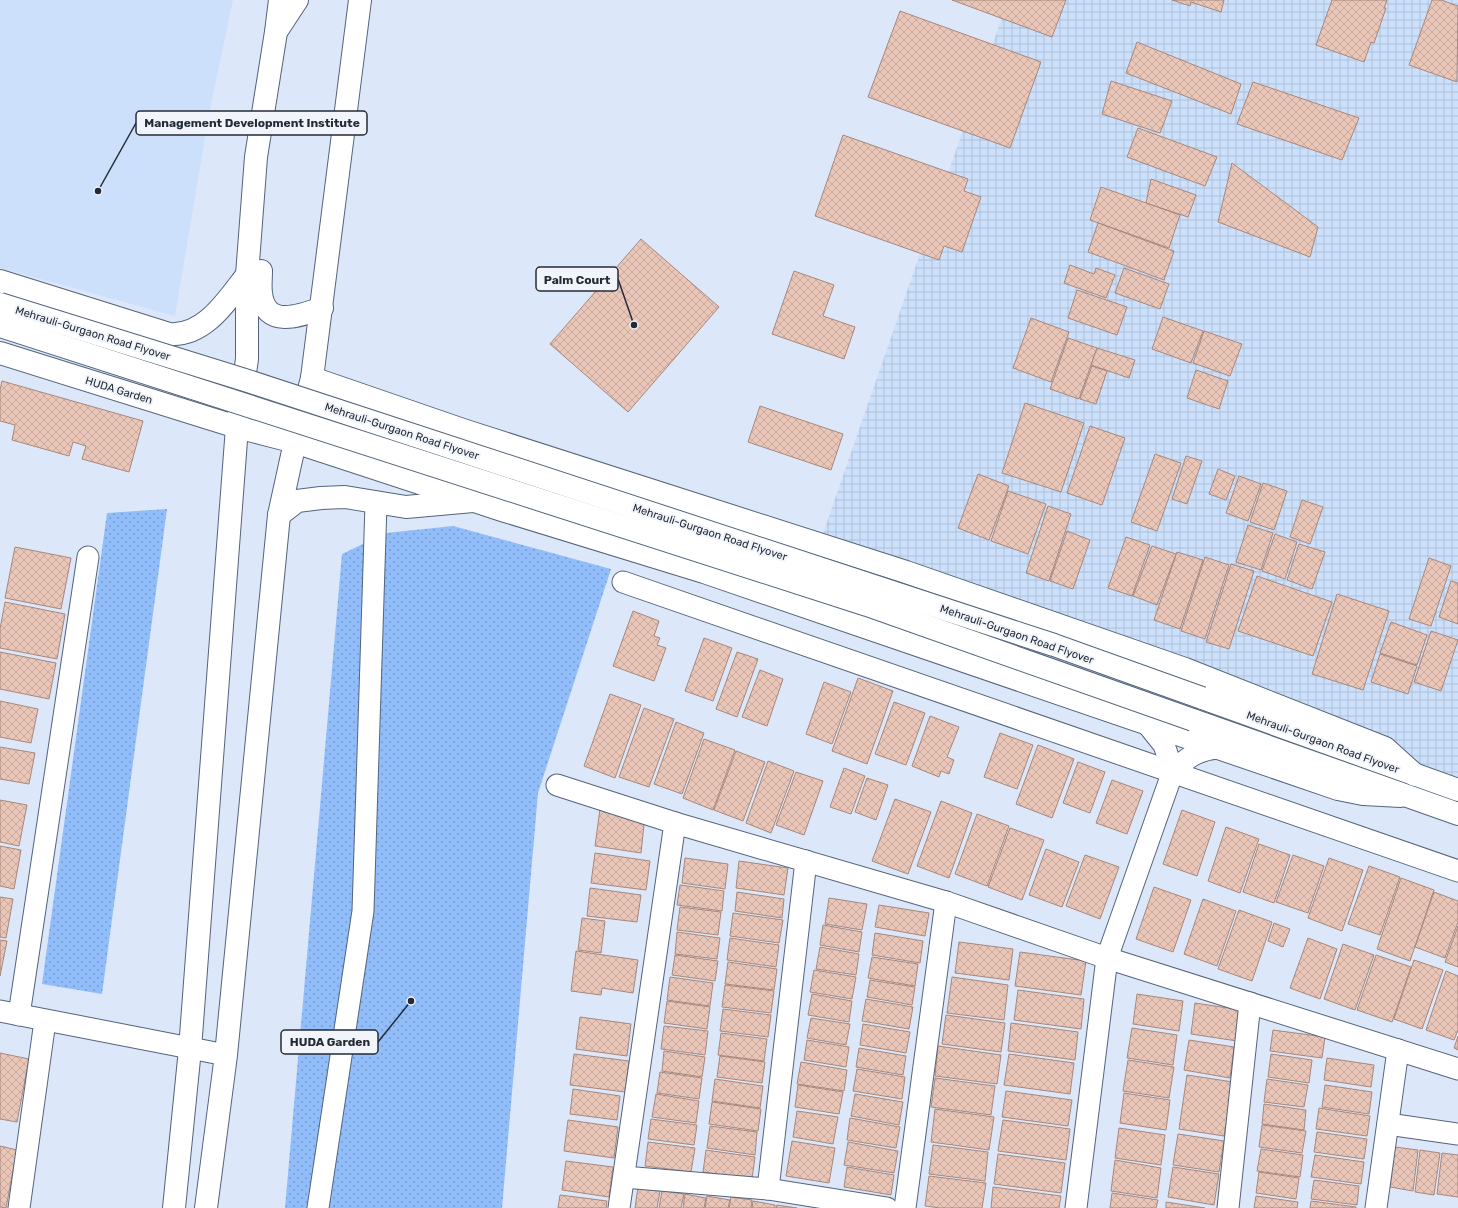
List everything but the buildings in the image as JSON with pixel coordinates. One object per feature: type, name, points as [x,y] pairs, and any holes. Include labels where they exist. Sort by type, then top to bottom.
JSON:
[{"type":"main road","points":[[174,1208],[190,1049],[237,427],[247,359],[247,275],[256,156],[280,0]]},
{"type":"main road","points":[[276,32],[297,0]]},
{"type":"main road","points":[[206,1208],[226,1055],[279,515],[294,442],[312,378],[360,0]]},
{"type":"main road","points":[[256,156],[262,214],[261,293],[263,304],[270,312],[281,318],[291,318],[322,308]]},
{"type":"main road","points":[[0,281],[169,334],[179,335],[197,328],[217,313],[247,275]]},
{"type":"main road","name":"Mehrauli-Gurgaon Road Flyover","points":[[0,304],[270,388],[1054,645],[1458,790]]},
{"type":"main road","name":"Mehrauli-Gurgaon Road Flyover","points":[[0,326],[867,605],[1458,814]]},
{"type":"main road","points":[[128,392],[144,326]]},
{"type":"main road","name":"HUDA Garden","points":[[0,353],[237,427],[294,442],[473,501],[704,572],[1148,725],[1349,792],[1408,796]]},
{"type":"main road","points":[[312,378],[415,414],[906,572],[1185,669],[1385,748],[1414,775]]},
{"type":"main road","points":[[396,475],[415,414]]},
{"type":"main road","points":[[279,515],[297,501],[321,498],[345,497],[376,504],[406,507],[473,501]]},
{"type":"street","points":[[318,1208],[363,912],[376,504]]},
{"type":"street","points":[[88,557],[10,1013],[226,1055]]},
{"type":"street","points":[[623,582],[1173,771],[1458,871]]},
{"type":"street","points":[[1148,725],[1164,745],[1173,771]]},
{"type":"street","points":[[1076,1208],[1107,958],[1173,771],[1186,759],[1197,752],[1217,748]]},
{"type":"street","points":[[557,785],[674,823],[946,902],[1107,958],[1458,1069]]},
{"type":"street","points":[[619,1208],[674,823]]},
{"type":"street","points":[[768,1189],[806,861]]},
{"type":"street","points":[[905,1208],[946,902]]},
{"type":"street","points":[[1228,1208],[1250,1003]]},
{"type":"street","points":[[19,1208],[45,1021]]},
{"type":"street","points":[[1376,1208],[1398,1050]]},
{"type":"street","points":[[1388,1124],[1458,1134]]},
{"type":"street","points":[[624,1177],[768,1189],[887,1208]]},
{"type":"shaded area","points":[[0,0],[233,0],[209,114],[175,316],[0,268]]},
{"type":"shaded area","points":[[1008,0],[1458,0],[1458,802],[809,574]]},
{"type":"shaded area","points":[[167,509],[102,994],[42,984],[107,513]]},
{"type":"shaded area","points":[[453,526],[611,569],[538,793],[502,1208],[285,1208],[342,554],[386,533]]},
{"type":"place","name":"Management Development Institute","points":[[98,191]]},
{"type":"place","name":"Palm Court","points":[[634,325]]},
{"type":"place","name":"HUDA Garden","points":[[411,1001]]}]
